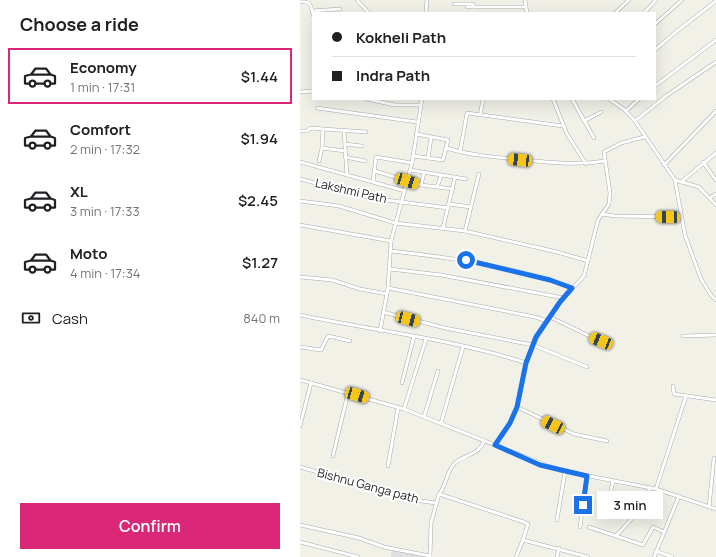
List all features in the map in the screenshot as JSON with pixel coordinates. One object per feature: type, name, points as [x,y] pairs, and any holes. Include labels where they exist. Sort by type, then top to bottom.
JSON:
[{"type":"street","points":[[357,0],[368,12]]},
{"type":"street","points":[[426,12],[427,0]]},
{"type":"street","points":[[525,0],[527,12]]},
{"type":"street","points":[[616,12],[629,0]]},
{"type":"street","points":[[645,12],[656,0]]},
{"type":"street","points":[[656,23],[682,0]]},
{"type":"street","points":[[656,49],[716,1]]},
{"type":"street","points":[[300,2],[310,3],[313,12]]},
{"type":"street","points":[[454,4],[473,4],[474,7]]},
{"type":"street","points":[[467,7],[526,7]]},
{"type":"street","points":[[320,12],[340,9]]},
{"type":"street","points":[[656,85],[716,40]]},
{"type":"street","points":[[635,121],[666,96],[716,62]]},
{"type":"street","points":[[300,92],[312,91]]},
{"type":"street","points":[[372,100],[395,104],[421,105]]},
{"type":"street","points":[[380,331],[388,288],[391,240],[412,163],[417,122],[420,115],[422,100]]},
{"type":"street","points":[[480,115],[483,100]]},
{"type":"street","points":[[553,100],[563,126],[586,164]]},
{"type":"street","points":[[573,100],[594,138]]},
{"type":"street","points":[[610,100],[626,111],[635,121],[644,137],[675,180],[684,235],[701,279],[711,295],[716,298]]},
{"type":"street","points":[[626,111],[638,100]]},
{"type":"street","points":[[317,108],[417,122]]},
{"type":"street","points":[[664,165],[716,111]]},
{"type":"street","points":[[584,121],[602,112]]},
{"type":"street","points":[[460,152],[467,113],[563,126]]},
{"type":"street","points":[[300,131],[306,131],[311,128],[323,128],[366,132]]},
{"type":"street","points":[[319,161],[322,148],[323,128]]},
{"type":"street","points":[[344,131],[347,174]]},
{"type":"street","points":[[413,156],[443,160],[448,140],[416,134]]},
{"type":"street","points":[[495,445],[510,423],[517,407],[526,363],[533,345],[547,321],[564,298],[584,276],[598,220],[609,204],[610,193],[604,152],[621,143],[644,137]]},
{"type":"street","points":[[428,158],[431,138]]},
{"type":"street","points":[[345,144],[362,146]]},
{"type":"street","points":[[322,148],[345,151]]},
{"type":"street","points":[[446,148],[460,152],[561,164],[586,164],[605,161]]},
{"type":"street","points":[[681,182],[716,152]]},
{"type":"street","points":[[373,181],[376,156],[412,163]]},
{"type":"street","points":[[345,157],[365,160]]},
{"type":"street","name":"Lakshmi Path","points":[[300,162],[405,190]]},
{"type":"street","points":[[703,162],[716,180]]},
{"type":"street","points":[[410,170],[466,179]]},
{"type":"street","points":[[375,171],[421,185],[453,189]]},
{"type":"street","points":[[421,185],[424,173]]},
{"type":"street","points":[[465,231],[479,174]]},
{"type":"street","points":[[437,187],[441,176]]},
{"type":"street","points":[[443,228],[450,204],[455,177]]},
{"type":"street","name":"Lakshmi Path","points":[[300,179],[371,198],[448,208]]},
{"type":"street","points":[[675,180],[699,187],[716,205]]},
{"type":"street","points":[[709,198],[716,194]]},
{"type":"street","points":[[300,200],[339,206],[395,223],[465,231],[557,252],[588,261]]},
{"type":"street","points":[[450,204],[471,207]]},
{"type":"street","points":[[602,214],[615,216],[681,217]]},
{"type":"street","points":[[300,225],[391,240]]},
{"type":"street","points":[[391,252],[490,265],[550,280],[572,288]]},
{"type":"street","points":[[390,269],[441,275],[564,298]]},
{"type":"street","points":[[300,277],[332,280],[360,289],[387,294]]},
{"type":"street","points":[[388,288],[535,317],[547,321]]},
{"type":"street","points":[[383,312],[445,328],[533,345],[587,367]]},
{"type":"street","points":[[300,315],[380,331],[414,336],[498,354],[526,363]]},
{"type":"street","points":[[550,317],[608,345]]},
{"type":"street","points":[[683,336],[716,335]]},
{"type":"street","points":[[300,347],[322,350],[328,336],[350,341]]},
{"type":"street","points":[[402,383],[414,336]]},
{"type":"street","points":[[404,409],[426,339]]},
{"type":"street","points":[[441,423],[464,347]]},
{"type":"street","points":[[424,417],[438,371]]},
{"type":"street","points":[[300,380],[348,392],[404,409],[495,445],[540,465],[565,472],[656,489],[716,509]]},
{"type":"street","points":[[300,426],[311,383]]},
{"type":"street","points":[[673,386],[674,394],[716,400]]},
{"type":"street","points":[[333,456],[348,392]]},
{"type":"street","points":[[656,489],[686,396]]},
{"type":"street","points":[[517,407],[574,434],[607,441]]},
{"type":"street","points":[[388,466],[398,408]]},
{"type":"street","points":[[300,525],[359,538],[384,547],[430,557],[431,523],[439,494],[454,464],[478,451],[484,441]]},
{"type":"street","points":[[709,507],[714,458]]},
{"type":"street","name":"Bishnu Ganga path","points":[[300,467],[414,500],[436,504]]},
{"type":"street","points":[[557,520],[565,472]]},
{"type":"street","points":[[580,527],[587,476]]},
{"type":"street","points":[[605,517],[613,481]]},
{"type":"street","points":[[616,536],[636,514],[650,488]]},
{"type":"street","points":[[439,494],[528,524],[516,557]]},
{"type":"street","points":[[654,557],[679,496]]},
{"type":"street","points":[[589,527],[643,545],[653,527],[664,532]]},
{"type":"street","points":[[523,540],[559,548],[588,557]]},
{"type":"street","points":[[300,542],[358,557]]},
{"type":"street","points":[[557,557],[559,548]]},
{"type":"street","points":[[656,551],[672,557]]},
{"type":"shaded area","points":[[392,550],[431,557],[391,557]]},
{"type":"route","points":[[466,260],[498,266],[550,280],[572,288],[560,302],[536,337],[526,363],[517,407],[510,423],[495,445],[540,465],[587,476],[583,505]]}]
